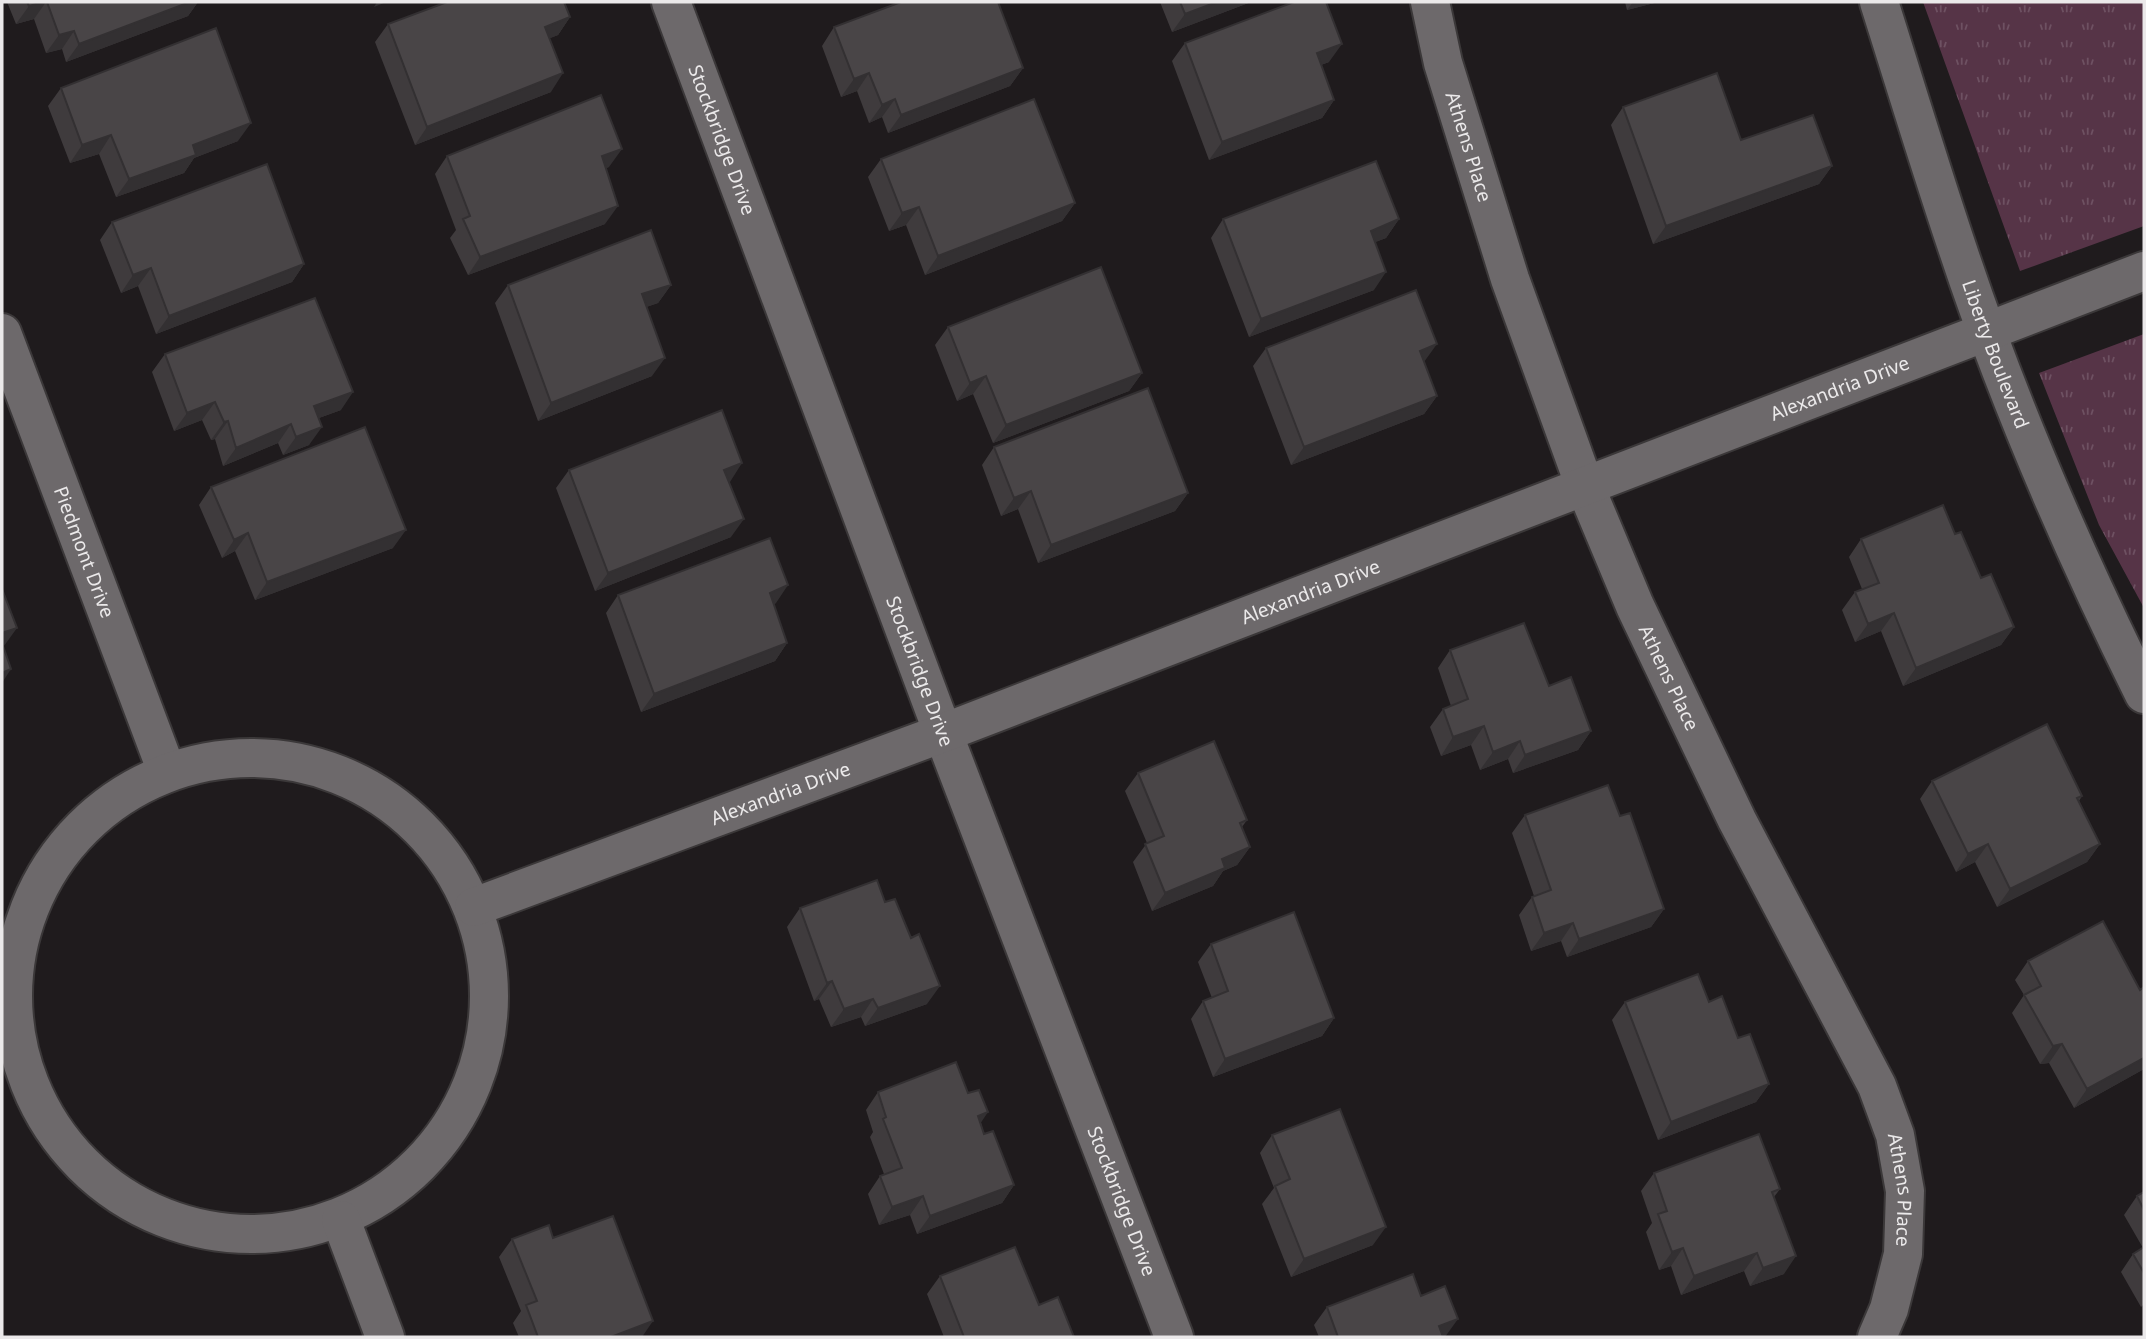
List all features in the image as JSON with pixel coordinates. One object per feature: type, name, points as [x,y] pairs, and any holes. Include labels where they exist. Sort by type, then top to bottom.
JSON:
[{"type":"street","name":"Stockbridge Drive","points":[[671,2],[943,733],[1174,1337]]},
{"type":"street","name":"Athens Place","points":[[1430,2],[1443,63],[1510,278],[1584,484],[1635,606],[1737,820],[1877,1086],[1895,1135],[1905,1191],[1903,1254],[1889,1309],[1877,1337]]},
{"type":"street","name":"Liberty Boulevard","points":[[1879,2],[1958,251],[1987,330],[2057,506],[2144,694]]},
{"type":"street","name":"Alexandria Drive","points":[[474,907],[943,733],[1584,484],[2144,271]]},
{"type":"street","name":"Piedmont Drive","points":[[2,333],[167,772]]},
{"type":"street","points":[[258,756],[319,766],[374,789],[415,820],[449,860],[474,907],[489,974],[484,1041],[470,1085],[448,1128],[421,1162],[382,1196],[341,1220],[293,1233],[236,1235],[191,1227],[131,1202],[77,1159],[15,1086],[15,975],[26,921],[43,882],[69,843],[115,800],[167,772],[207,760],[258,756]]},
{"type":"street","points":[[341,1220],[385,1337]]},
{"type":"green space","points":[[1923,2],[2144,2],[2144,226],[2020,271]]},
{"type":"green space","points":[[2144,334],[2144,608],[2099,525],[2039,373]]},
{"type":"building","points":[[27,2],[43,2],[29,6]]},
{"type":"building","points":[[47,2],[190,2],[79,44],[74,31],[59,35]]},
{"type":"building","points":[[447,2],[564,2],[570,17],[545,27],[563,73],[427,127],[388,24]]},
{"type":"building","points":[[901,2],[998,2],[1023,68],[901,115],[895,99],[882,105],[869,73],[854,79],[834,27]]},
{"type":"building","points":[[1180,2],[1217,2],[1185,14]]},
{"type":"building","points":[[1294,2],[1326,2],[1342,44],[1317,53],[1334,100],[1222,142],[1185,43]]},
{"type":"building","points":[[216,28],[251,123],[193,145],[196,155],[129,179],[111,135],[82,145],[61,88]]},
{"type":"building","points":[[1717,73],[1741,140],[1813,115],[1832,166],[1666,226],[1623,107]]},
{"type":"building","points":[[601,95],[622,149],[602,156],[618,206],[480,257],[463,219],[470,216],[447,156]]},
{"type":"building","points":[[1034,99],[1075,203],[938,256],[919,207],[902,213],[881,159]]},
{"type":"building","points":[[1376,161],[1399,219],[1371,231],[1386,272],[1261,319],[1223,219]]},
{"type":"building","points":[[267,164],[304,264],[169,316],[151,268],[133,275],[112,222]]},
{"type":"building","points":[[651,230],[671,285],[642,294],[665,358],[551,403],[508,285]]},
{"type":"building","points":[[1101,267],[1142,373],[1006,425],[986,376],[970,383],[948,327]]},
{"type":"building","points":[[1416,290],[1437,344],[1420,351],[1437,396],[1304,447],[1266,348]]},
{"type":"building","points":[[315,298],[353,392],[314,406],[322,427],[296,437],[291,424],[236,448],[228,421],[224,422],[215,402],[187,413],[165,354]]},
{"type":"building","points":[[1148,388],[1188,493],[1051,545],[1031,491],[1014,498],[994,447]]},
{"type":"building","points":[[722,410],[742,463],[724,470],[744,519],[608,573],[569,470]]},
{"type":"building","points":[[365,427],[406,530],[267,582],[248,533],[234,540],[211,487]]},
{"type":"building","points":[[1943,505],[1955,534],[1961,532],[1981,578],[1991,574],[2014,627],[1916,668],[1894,613],[1868,624],[1855,592],[1879,583],[1861,539]]},
{"type":"building","points":[[770,538],[788,585],[770,593],[787,643],[654,694],[618,595]]},
{"type":"building","points":[[2,589],[17,628],[2,633]]},
{"type":"building","points":[[1524,623],[1549,686],[1571,677],[1591,731],[1525,755],[1520,741],[1493,752],[1484,726],[1453,737],[1443,709],[1468,699],[1450,650]]},
{"type":"building","points":[[2,643],[11,669],[2,673]]},
{"type":"building","points":[[2047,724],[2082,796],[2077,798],[2100,844],[2010,889],[1988,844],[1968,854],[1932,781]]},
{"type":"building","points":[[1214,741],[1247,820],[1240,823],[1250,847],[1222,859],[1225,868],[1165,893],[1145,844],[1164,836],[1138,773]]},
{"type":"building","points":[[1608,785],[1620,816],[1630,813],[1664,909],[1579,939],[1573,923],[1544,933],[1532,897],[1551,890],[1525,815]]},
{"type":"building","points":[[877,880],[885,902],[895,899],[911,938],[919,934],[940,986],[878,1008],[873,999],[844,1009],[832,981],[827,983],[800,908]]},
{"type":"building","points":[[1294,912],[1334,1018],[1225,1059],[1203,1001],[1228,991],[1211,944]]},
{"type":"building","points":[[2103,921],[2140,990],[2144,987],[2144,1058],[2087,1089],[2062,1044],[2053,1046],[2024,995],[2041,986],[2028,961]]},
{"type":"building","points":[[1698,974],[1709,1002],[1722,996],[1738,1038],[1750,1034],[1769,1084],[1671,1122],[1625,1002]]},
{"type":"building","points":[[956,1062],[968,1093],[979,1090],[988,1112],[978,1116],[984,1134],[993,1131],[1014,1185],[930,1216],[923,1196],[892,1207],[880,1176],[902,1168],[883,1119],[886,1117],[878,1092]]},
{"type":"building","points":[[1340,1109],[1386,1227],[1304,1259],[1275,1186],[1290,1179],[1272,1135]]},
{"type":"building","points":[[1759,1134],[1780,1189],[1772,1192],[1796,1256],[1763,1268],[1757,1253],[1694,1276],[1683,1248],[1672,1252],[1658,1214],[1667,1211],[1654,1173]]},
{"type":"building","points":[[2144,1192],[2144,1210],[2137,1196]]},
{"type":"building","points":[[613,1216],[653,1321],[611,1337],[538,1337],[526,1305],[537,1301],[512,1239],[549,1225],[553,1238]]},
{"type":"building","points":[[1015,1247],[1039,1305],[1058,1297],[1074,1337],[964,1337],[940,1276]]},
{"type":"building","points":[[2144,1247],[2144,1273],[2133,1254]]},
{"type":"building","points":[[1413,1274],[1421,1296],[1445,1286],[1458,1319],[1439,1326],[1443,1337],[1338,1337],[1327,1307]]}]
